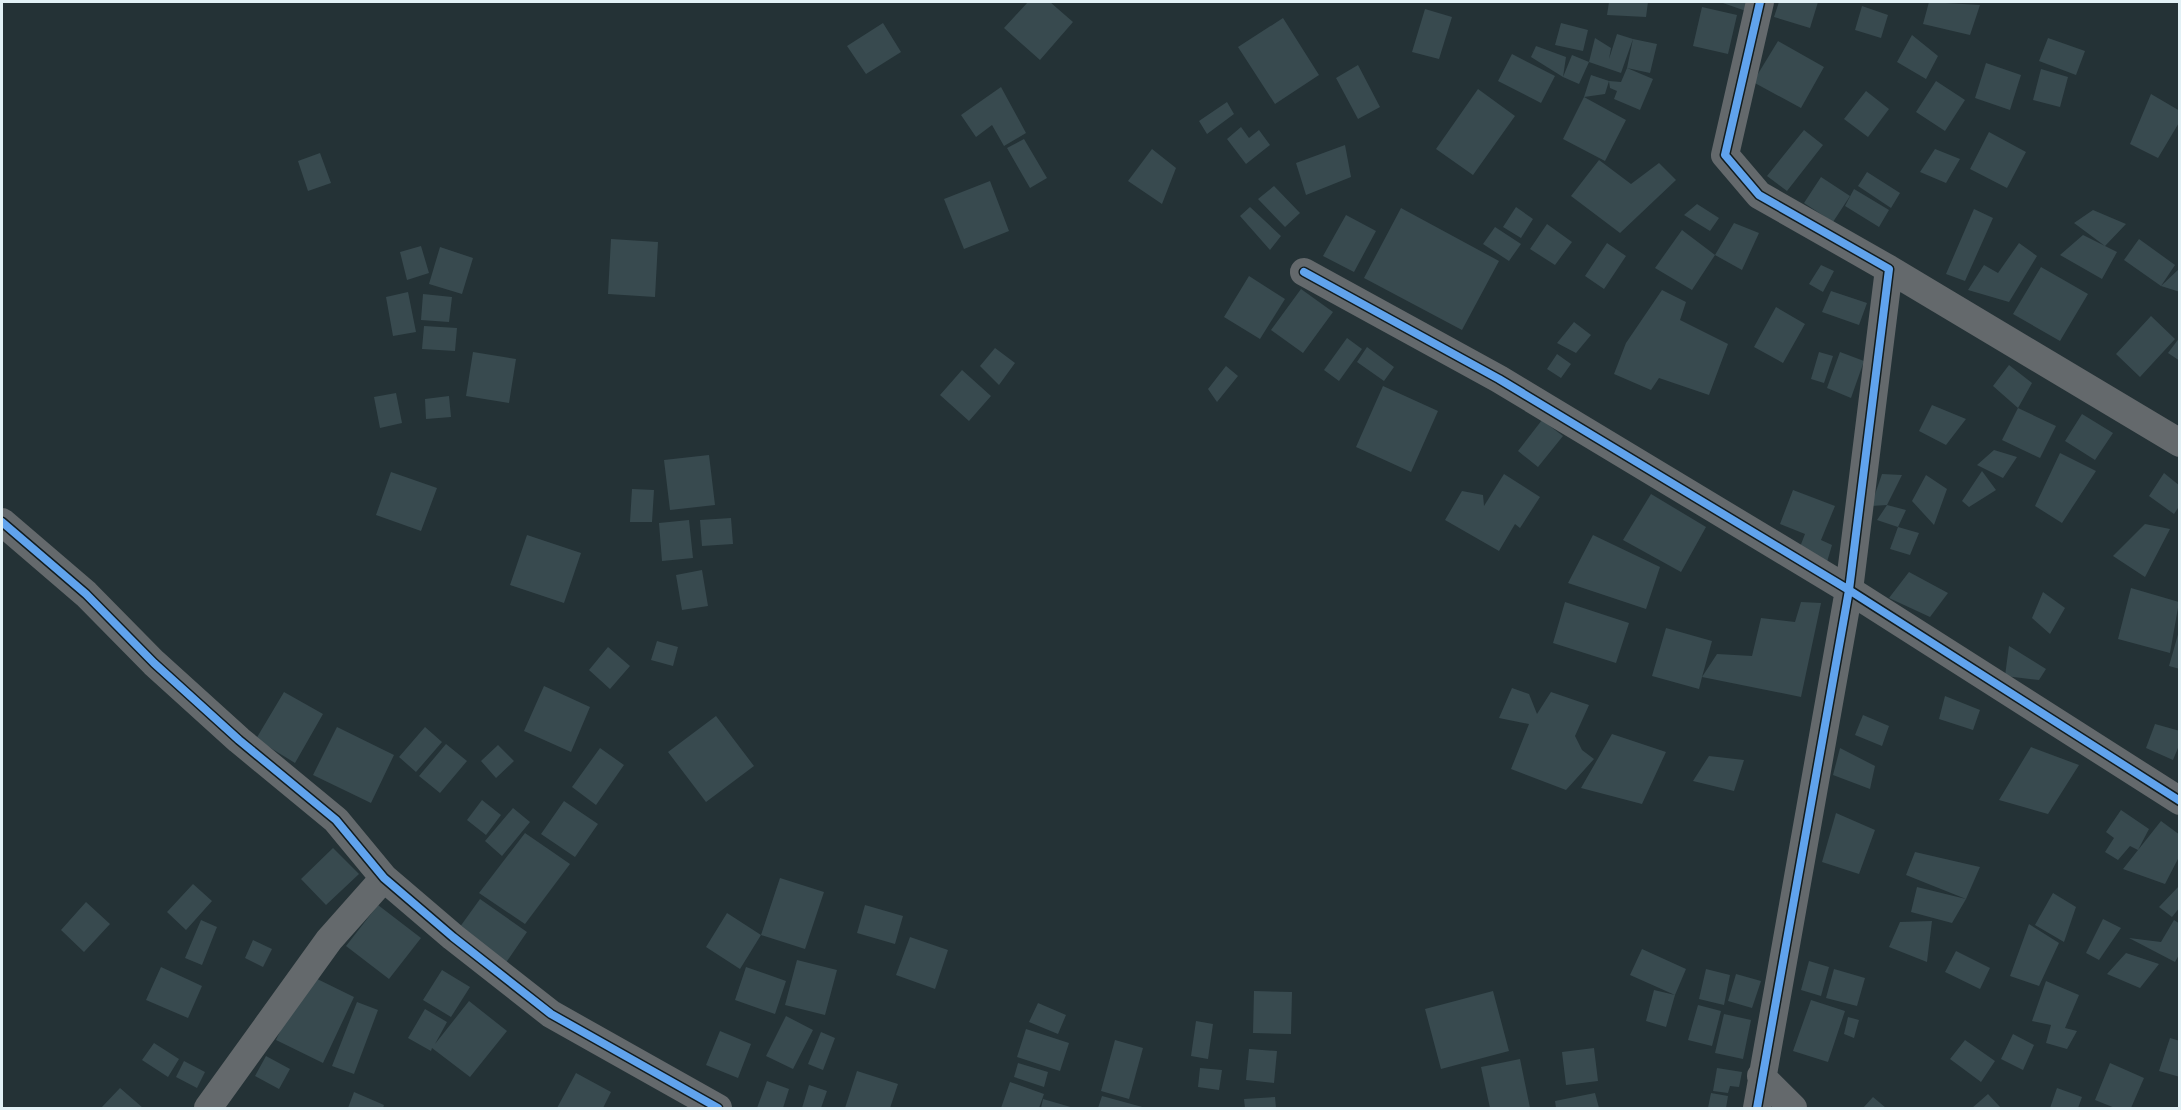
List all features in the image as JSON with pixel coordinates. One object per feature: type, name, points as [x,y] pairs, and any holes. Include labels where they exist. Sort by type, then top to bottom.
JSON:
[{"type":"street","points":[[1760,2],[1725,155],[1759,195],[1889,269],[2180,443]]},
{"type":"street","points":[[1757,1108],[1849,590],[1889,269]]},
{"type":"street","points":[[1305,272],[1499,379],[1849,590],[2180,801]]},
{"type":"street","points":[[2,522],[86,594],[154,663],[239,740],[336,820],[384,878],[453,938],[551,1014],[714,1108]]},
{"type":"street","points":[[208,1108],[329,940],[384,878]]},
{"type":"street","points":[[1761,1076],[1793,1108]]},
{"type":"building","points":[[1028,2],[1050,2],[1073,22],[1040,60],[1004,28]]},
{"type":"building","points":[[1609,2],[1648,2],[1646,17],[1607,15]]},
{"type":"building","points":[[1720,2],[1750,2],[1746,11]]},
{"type":"building","points":[[1779,2],[1818,2],[1810,28],[1774,17]]},
{"type":"building","points":[[1929,2],[1980,5],[1970,35],[1923,24]]},
{"type":"building","points":[[1862,6],[1888,15],[1881,38],[1855,30]]},
{"type":"building","points":[[1702,7],[1737,15],[1728,54],[1693,46]]},
{"type":"building","points":[[1425,9],[1452,17],[1439,59],[1412,52]]},
{"type":"building","points":[[1283,18],[1319,75],[1275,104],[1238,47]]},
{"type":"building","points":[[883,23],[901,52],[866,74],[847,46]]},
{"type":"building","points":[[1561,23],[1588,30],[1583,51],[1555,45]]},
{"type":"building","points":[[1617,34],[1633,39],[1621,73],[1589,62],[1595,38],[1611,48],[1609,59]]},
{"type":"building","points":[[1912,35],[1938,56],[1926,79],[1897,62]]},
{"type":"building","points":[[2048,38],[2085,51],[2076,75],[2039,61]]},
{"type":"building","points":[[1633,39],[1657,44],[1650,73],[1627,68]]},
{"type":"building","points":[[1778,41],[1824,67],[1801,108],[1753,82]]},
{"type":"building","points":[[1536,46],[1566,57],[1563,77],[1531,57]]},
{"type":"building","points":[[1512,54],[1555,76],[1541,103],[1498,81]]},
{"type":"building","points":[[1572,55],[1589,62],[1579,84],[1563,77]]},
{"type":"building","points":[[1986,63],[2021,75],[2010,110],[1975,98]]},
{"type":"building","points":[[1358,65],[1380,107],[1358,119],[1336,78]]},
{"type":"building","points":[[1627,68],[1653,79],[1640,110],[1614,99],[1617,91],[1610,88],[1609,81],[1621,82]]},
{"type":"building","points":[[2041,69],[2068,77],[2060,107],[2033,100]]},
{"type":"building","points":[[1591,75],[1609,81],[1605,94],[1584,97]]},
{"type":"building","points":[[1936,81],[1965,100],[1945,131],[1916,112]]},
{"type":"building","points":[[1001,87],[1026,133],[1004,146],[992,125],[976,137],[961,115]]},
{"type":"building","points":[[1478,89],[1515,116],[1473,175],[1436,149]]},
{"type":"building","points":[[1866,91],[1889,109],[1868,137],[1844,119]]},
{"type":"building","points":[[2151,94],[2180,111],[2180,121],[2158,158],[2130,144]]},
{"type":"building","points":[[1584,97],[1626,120],[1605,161],[1563,139]]},
{"type":"building","points":[[1227,102],[1234,114],[1207,134],[1199,121]]},
{"type":"building","points":[[1241,127],[1249,138],[1259,130],[1270,145],[1246,164],[1227,139]]},
{"type":"building","points":[[1804,130],[1823,145],[1787,191],[1767,176]]},
{"type":"building","points":[[1989,132],[2026,152],[2007,188],[1970,169]]},
{"type":"building","points":[[1024,139],[1047,178],[1030,188],[1007,148]]},
{"type":"building","points":[[1345,145],[1351,177],[1306,195],[1296,163]]},
{"type":"building","points":[[1152,149],[1176,168],[1162,204],[1128,181]]},
{"type":"building","points":[[1935,149],[1960,159],[1946,183],[1920,172]]},
{"type":"building","points":[[320,153],[331,183],[308,191],[298,161]]},
{"type":"building","points":[[1599,160],[1631,184],[1659,163],[1676,180],[1620,233],[1571,196]]},
{"type":"building","points":[[1867,172],[1900,193],[1891,208],[1858,186]]},
{"type":"building","points":[[1821,177],[1850,196],[1833,222],[1804,203]]},
{"type":"building","points":[[990,181],[1009,231],[964,249],[944,199]]},
{"type":"building","points":[[1274,186],[1300,213],[1285,227],[1258,199]]},
{"type":"building","points":[[1854,189],[1889,210],[1879,227],[1845,206]]},
{"type":"building","points":[[1697,204],[1719,218],[1710,231],[1684,215]]},
{"type":"building","points":[[1250,207],[1281,236],[1270,250],[1240,216]]},
{"type":"building","points":[[1516,207],[1533,219],[1521,238],[1503,227]]},
{"type":"building","points":[[1401,208],[1499,261],[1462,330],[1364,278]]},
{"type":"building","points":[[1974,209],[1993,218],[1965,281],[1946,274]]},
{"type":"building","points":[[2093,210],[2126,224],[2105,246],[2074,223]]},
{"type":"building","points":[[1346,215],[1376,231],[1354,272],[1323,256]]},
{"type":"building","points":[[1734,223],[1759,233],[1742,270],[1715,255]]},
{"type":"building","points":[[1547,224],[1572,242],[1555,265],[1530,249]]},
{"type":"building","points":[[1495,227],[1521,244],[1509,261],[1483,244]]},
{"type":"building","points":[[1682,230],[1715,255],[1692,290],[1655,268]]},
{"type":"building","points":[[2083,235],[2117,252],[2102,279],[2060,255]]},
{"type":"building","points":[[611,239],[658,242],[655,297],[608,294]]},
{"type":"building","points":[[2139,239],[2175,265],[2161,286],[2124,260]]},
{"type":"building","points":[[1607,243],[1626,256],[1604,289],[1585,276]]},
{"type":"building","points":[[2019,243],[2037,256],[2009,302],[1968,290],[1984,265],[1998,273]]},
{"type":"building","points":[[421,246],[429,273],[407,280],[400,252]]},
{"type":"building","points":[[440,247],[473,258],[462,294],[429,284]]},
{"type":"building","points":[[1821,265],[1834,271],[1823,292],[1809,284]]},
{"type":"building","points":[[2041,267],[2088,294],[2060,341],[2013,314]]},
{"type":"building","points":[[2180,268],[2180,292],[2161,286]]},
{"type":"building","points":[[1249,276],[1285,299],[1260,339],[1224,317]]},
{"type":"building","points":[[1301,289],[1333,312],[1303,353],[1271,330]]},
{"type":"building","points":[[1662,290],[1686,302],[1680,320],[1728,344],[1709,395],[1659,378],[1651,390],[1614,374],[1626,343]]},
{"type":"building","points":[[1831,291],[1867,303],[1859,325],[1822,312]]},
{"type":"building","points":[[408,292],[416,332],[393,336],[386,297]]},
{"type":"building","points":[[423,294],[452,297],[449,322],[421,320]]},
{"type":"building","points":[[1776,307],[1805,324],[1783,363],[1754,347]]},
{"type":"building","points":[[2151,316],[2175,339],[2140,377],[2116,354]]},
{"type":"building","points":[[1574,322],[1591,335],[1576,353],[1557,343]]},
{"type":"building","points":[[424,326],[457,328],[455,351],[422,349]]},
{"type":"building","points":[[2180,337],[2180,361],[2168,353]]},
{"type":"building","points":[[1347,338],[1362,349],[1339,381],[1324,370]]},
{"type":"building","points":[[1367,347],[1394,367],[1384,381],[1357,362]]},
{"type":"building","points":[[995,348],[1015,363],[999,385],[980,366]]},
{"type":"building","points":[[473,352],[516,359],[509,403],[466,396]]},
{"type":"building","points":[[1819,352],[1833,356],[1824,383],[1811,379]]},
{"type":"building","points":[[1840,352],[1864,361],[1851,398],[1827,388]]},
{"type":"building","points":[[1557,354],[1571,364],[1561,378],[1547,369]]},
{"type":"building","points":[[2009,365],[2032,383],[2018,408],[1993,386]]},
{"type":"building","points":[[1226,366],[1238,376],[1217,402],[1208,389]]},
{"type":"building","points":[[962,370],[991,396],[969,421],[940,395]]},
{"type":"building","points":[[1383,386],[1438,411],[1411,472],[1356,447]]},
{"type":"building","points":[[396,393],[402,423],[380,428],[374,397]]},
{"type":"building","points":[[449,396],[451,417],[426,419],[425,399]]},
{"type":"building","points":[[1932,405],[1966,419],[1946,445],[1919,431]]},
{"type":"building","points":[[2018,408],[2056,426],[2040,458],[2002,440]]},
{"type":"building","points":[[2082,414],[2113,433],[2095,460],[2065,441]]},
{"type":"building","points":[[1542,420],[1563,436],[1538,467],[1518,451]]},
{"type":"building","points":[[1994,450],[2017,457],[2003,478],[1977,465]]},
{"type":"building","points":[[2060,453],[2096,471],[2062,523],[2035,506]]},
{"type":"building","points":[[709,455],[715,505],[670,510],[664,460]]},
{"type":"building","points":[[1982,471],[1996,490],[1969,507],[1962,501]]},
{"type":"building","points":[[391,472],[437,488],[421,531],[376,515]]},
{"type":"building","points":[[2164,473],[2180,486],[2180,505],[2174,514],[2149,496]]},
{"type":"building","points":[[1504,474],[1540,497],[1520,528],[1515,524],[1499,551],[1445,520],[1462,491],[1483,495],[1484,506]]},
{"type":"building","points":[[1882,474],[1902,475],[1887,505],[1871,506]]},
{"type":"building","points":[[1926,475],[1947,489],[1934,525],[1912,501]]},
{"type":"building","points":[[632,489],[654,490],[652,522],[630,522]]},
{"type":"building","points":[[1793,490],[1835,506],[1821,540],[1832,545],[1827,562],[1798,552],[1805,534],[1780,524]]},
{"type":"building","points":[[1651,494],[1706,527],[1681,572],[1623,540]]},
{"type":"building","points":[[1887,505],[1906,510],[1898,527],[1877,520]]},
{"type":"building","points":[[731,518],[733,544],[702,546],[700,520]]},
{"type":"building","points":[[689,520],[693,558],[662,561],[659,523]]},
{"type":"building","points":[[2145,524],[2170,529],[2145,577],[2113,556]]},
{"type":"building","points":[[1898,527],[1919,533],[1910,555],[1890,549]]},
{"type":"building","points":[[527,535],[581,553],[564,603],[510,585]]},
{"type":"building","points":[[1593,535],[1660,567],[1646,609],[1568,583]]},
{"type":"building","points":[[702,570],[708,606],[682,610],[676,575]]},
{"type":"building","points":[[1909,572],[1948,593],[1930,617],[1889,598]]},
{"type":"building","points":[[2131,588],[2179,602],[2170,653],[2118,639]]},
{"type":"building","points":[[2043,592],[2065,608],[2050,634],[2032,618]]},
{"type":"building","points":[[1565,602],[1629,623],[1616,663],[1553,643]]},
{"type":"building","points":[[1801,602],[1821,603],[1801,697],[1702,677],[1717,654],[1752,656],[1761,618],[1795,622]]},
{"type":"building","points":[[1666,628],[1712,641],[1699,689],[1652,676]]},
{"type":"building","points":[[2180,632],[2180,669],[2169,666]]},
{"type":"building","points":[[657,641],[678,647],[673,666],[651,660]]},
{"type":"building","points":[[2009,646],[2046,669],[2039,680],[2005,676]]},
{"type":"building","points":[[608,647],[630,666],[610,689],[589,670]]},
{"type":"building","points":[[544,686],[590,707],[571,752],[524,731]]},
{"type":"building","points":[[1512,688],[1529,694],[1537,714],[1551,692],[1589,705],[1575,736],[1582,750],[1594,759],[1566,790],[1511,769],[1529,724],[1499,718]]},
{"type":"building","points":[[284,692],[323,714],[295,763],[256,739]]},
{"type":"building","points":[[1945,696],[1980,710],[1973,730],[1939,719]]},
{"type":"building","points":[[1863,715],[1889,726],[1882,746],[1855,735]]},
{"type":"building","points":[[716,716],[754,766],[706,802],[668,752]]},
{"type":"building","points":[[2155,724],[2180,731],[2180,743],[2173,760],[2146,748]]},
{"type":"building","points":[[337,727],[394,755],[371,803],[313,775]]},
{"type":"building","points":[[425,727],[442,742],[416,772],[399,757]]},
{"type":"building","points":[[1612,734],[1666,752],[1642,804],[1581,788]]},
{"type":"building","points":[[446,744],[467,761],[440,793],[419,776]]},
{"type":"building","points":[[498,745],[514,761],[496,778],[481,761]]},
{"type":"building","points":[[2031,747],[2079,765],[2048,814],[1999,800]]},
{"type":"building","points":[[600,748],[624,765],[596,805],[572,787]]},
{"type":"building","points":[[1840,748],[1875,766],[1870,789],[1833,775]]},
{"type":"building","points":[[1709,756],[1744,760],[1734,791],[1693,781]]},
{"type":"building","points":[[482,800],[501,815],[486,835],[467,820]]},
{"type":"building","points":[[564,801],[598,824],[575,857],[541,834]]},
{"type":"building","points":[[513,808],[530,822],[502,856],[485,841]]},
{"type":"building","points":[[2121,810],[2149,829],[2138,850],[2130,846],[2118,860],[2105,852],[2114,838],[2106,832]]},
{"type":"building","points":[[1836,813],[1875,830],[1859,874],[1822,862]]},
{"type":"building","points":[[2161,821],[2180,835],[2180,855],[2165,884],[2123,869]]},
{"type":"building","points":[[525,833],[570,864],[525,924],[479,893]]},
{"type":"building","points":[[333,848],[359,874],[326,905],[301,879]]},
{"type":"building","points":[[1915,852],[1980,867],[1966,899],[1906,875]]},
{"type":"building","points":[[780,878],[824,892],[805,949],[761,935]]},
{"type":"building","points":[[193,884],[212,901],[186,930],[167,912]]},
{"type":"building","points":[[2180,885],[2180,907],[2172,917],[2159,907]]},
{"type":"building","points":[[1917,887],[1966,899],[1952,923],[1911,912]]},
{"type":"building","points":[[2053,893],[2076,907],[2064,942],[2035,925]]},
{"type":"building","points":[[480,899],[527,932],[505,964],[457,931]]},
{"type":"building","points":[[86,902],[110,924],[84,952],[61,930]]},
{"type":"building","points":[[378,905],[421,938],[389,979],[346,946]]},
{"type":"building","points":[[865,905],[903,916],[895,944],[857,933]]},
{"type":"building","points":[[727,913],[761,935],[740,969],[706,947]]},
{"type":"building","points":[[2103,919],[2121,928],[2099,960],[2086,953]]},
{"type":"building","points":[[201,920],[217,927],[202,965],[185,958]]},
{"type":"building","points":[[2174,920],[2180,924],[2180,953],[2175,962],[2129,938],[2161,942]]},
{"type":"building","points":[[1932,921],[1927,962],[1889,947],[1900,922]]},
{"type":"building","points":[[2029,924],[2059,943],[2039,986],[2010,976]]},
{"type":"building","points":[[910,937],[948,950],[935,989],[896,975]]},
{"type":"building","points":[[253,940],[272,949],[263,967],[245,958]]},
{"type":"building","points":[[1642,949],[1686,969],[1675,995],[1630,975]]},
{"type":"building","points":[[1956,951],[1990,968],[1980,989],[1945,972]]},
{"type":"building","points":[[2126,953],[2159,964],[2140,988],[2107,974]]},
{"type":"building","points":[[797,960],[837,970],[825,1015],[785,1005]]},
{"type":"building","points":[[1809,961],[1829,967],[1821,996],[1801,990]]},
{"type":"building","points":[[161,967],[202,986],[188,1018],[146,1000]]},
{"type":"building","points":[[746,967],[786,981],[775,1014],[735,1000]]},
{"type":"building","points":[[1706,969],[1730,975],[1724,1005],[1699,999]]},
{"type":"building","points":[[1834,969],[1865,978],[1857,1006],[1826,998]]},
{"type":"building","points":[[442,970],[470,987],[451,1017],[423,1000]]},
{"type":"building","points":[[307,974],[354,997],[323,1063],[276,1040]]},
{"type":"building","points":[[1736,974],[1761,981],[1752,1008],[1728,1001]]},
{"type":"building","points":[[2046,981],[2079,995],[2065,1028],[2077,1031],[2067,1049],[2046,1043],[2051,1025],[2032,1021]]},
{"type":"building","points":[[1654,990],[1675,995],[1666,1027],[1646,1021]]},
{"type":"building","points":[[1254,991],[1292,992],[1291,1034],[1253,1033]]},
{"type":"building","points":[[1493,991],[1509,1051],[1441,1069],[1425,1009]]},
{"type":"building","points":[[1811,1000],[1845,1011],[1828,1062],[1793,1051]]},
{"type":"building","points":[[469,1001],[507,1031],[470,1077],[432,1048],[431,1051],[408,1038],[425,1009],[447,1022],[435,1044]]},
{"type":"building","points":[[357,1002],[378,1010],[354,1074],[332,1066]]},
{"type":"building","points":[[1038,1003],[1066,1015],[1058,1034],[1029,1022]]},
{"type":"building","points":[[1698,1005],[1721,1011],[1712,1046],[1688,1040]]},
{"type":"building","points":[[1724,1014],[1751,1020],[1743,1059],[1715,1053]]},
{"type":"building","points":[[786,1016],[813,1030],[793,1069],[766,1056]]},
{"type":"building","points":[[1848,1017],[1859,1020],[1854,1038],[1844,1034]]},
{"type":"building","points":[[1196,1021],[1213,1024],[1208,1059],[1191,1056]]},
{"type":"building","points":[[1026,1029],[1069,1043],[1060,1071],[1017,1057]]},
{"type":"building","points":[[720,1031],[751,1044],[738,1078],[706,1065]]},
{"type":"building","points":[[821,1032],[835,1038],[823,1070],[808,1064]]},
{"type":"building","points":[[2013,1034],[2034,1045],[2023,1070],[2001,1059]]},
{"type":"building","points":[[2170,1038],[2180,1041],[2180,1077],[2159,1071]]},
{"type":"building","points":[[1115,1040],[1143,1048],[1129,1099],[1101,1091]]},
{"type":"building","points":[[1965,1040],[1995,1061],[1981,1082],[1950,1059]]},
{"type":"building","points":[[154,1043],[179,1059],[168,1077],[142,1060]]},
{"type":"building","points":[[1594,1048],[1598,1081],[1566,1085],[1562,1052]]},
{"type":"building","points":[[1249,1049],[1277,1051],[1274,1083],[1246,1080]]},
{"type":"building","points":[[266,1056],[290,1069],[279,1089],[255,1076]]},
{"type":"building","points":[[1520,1059],[1530,1108],[1490,1108],[1481,1067]]},
{"type":"building","points":[[184,1061],[205,1072],[197,1088],[176,1077]]},
{"type":"building","points":[[1018,1063],[1048,1072],[1044,1087],[1014,1077]]},
{"type":"building","points":[[2110,1063],[2144,1078],[2131,1108],[2115,1108],[2095,1100]]},
{"type":"building","points":[[1200,1068],[1222,1070],[1219,1090],[1198,1087]]},
{"type":"building","points":[[1717,1068],[1742,1072],[1739,1087],[1730,1086],[1728,1093],[1713,1091]]},
{"type":"building","points":[[857,1071],[898,1084],[890,1108],[845,1108]]},
{"type":"building","points":[[576,1073],[611,1092],[603,1108],[557,1108]]},
{"type":"building","points":[[767,1081],[789,1089],[783,1108],[757,1108]]},
{"type":"building","points":[[1010,1082],[1044,1094],[1039,1108],[1001,1108]]},
{"type":"building","points":[[809,1085],[827,1091],[821,1108],[802,1108]]},
{"type":"building","points":[[120,1088],[143,1108],[101,1108]]},
{"type":"building","points":[[2057,1088],[2082,1097],[2078,1108],[2050,1108]]},
{"type":"building","points":[[354,1092],[384,1105],[383,1108],[348,1108]]},
{"type":"building","points":[[1595,1093],[1599,1108],[1556,1108],[1555,1101]]},
{"type":"building","points":[[1711,1093],[1728,1096],[1726,1108],[1708,1108]]},
{"type":"building","points":[[1988,1094],[2001,1108],[1972,1108]]},
{"type":"building","points":[[1102,1096],[1146,1108],[1098,1108]]},
{"type":"building","points":[[1275,1097],[1276,1108],[1245,1108],[1244,1099]]},
{"type":"building","points":[[1873,1097],[1886,1108],[1863,1108]]},
{"type":"building","points":[[1043,1099],[1074,1108],[1041,1108]]},
{"type":"cycle path","points":[[1757,1108],[1849,590],[1889,269],[1759,195],[1725,155],[1760,2]]},
{"type":"cycle path","points":[[1304,272],[1499,379],[1849,590],[2180,801]]},
{"type":"cycle path","points":[[2,522],[86,594],[154,663],[239,740],[336,820],[384,878],[453,937],[551,1014],[718,1108]]}]
